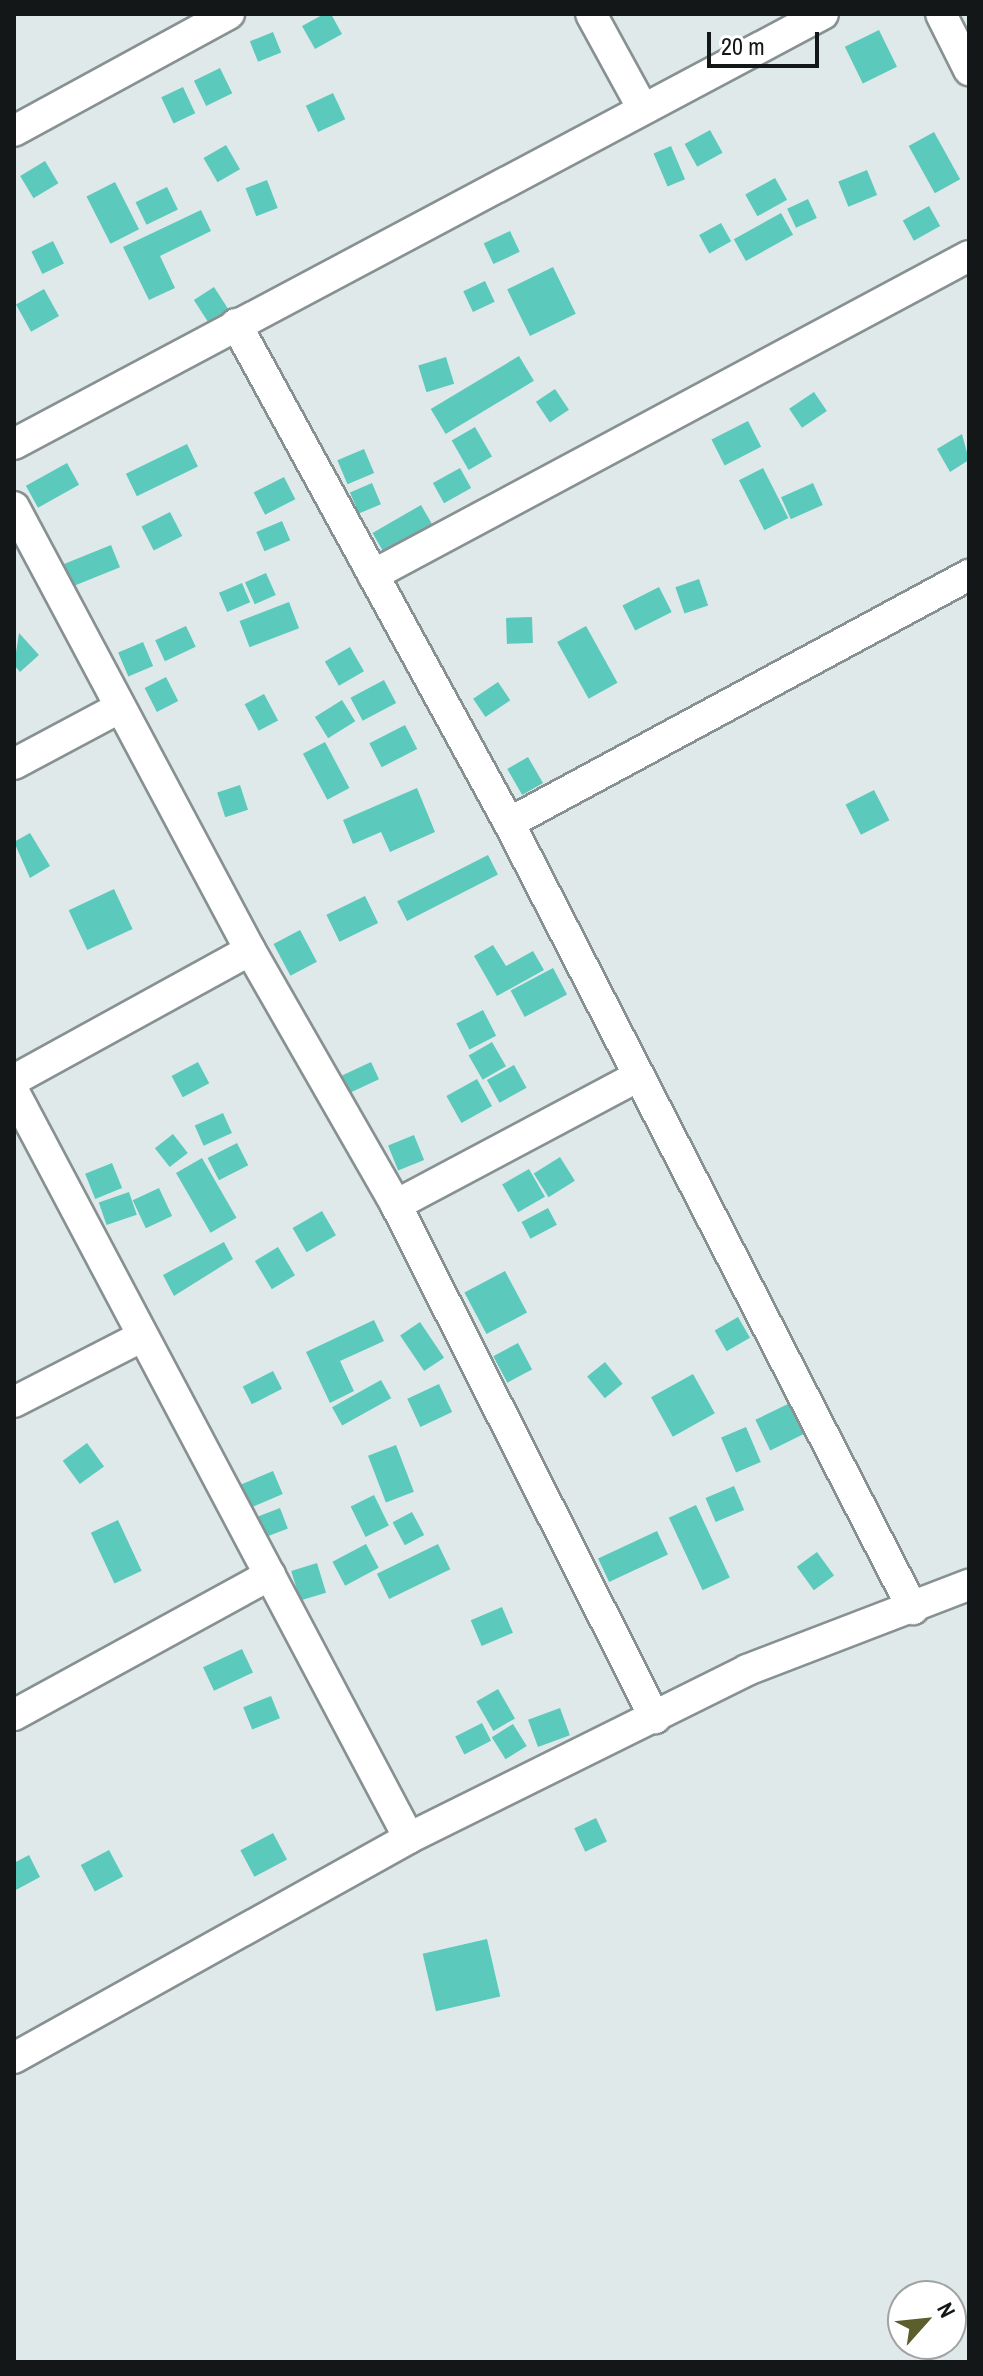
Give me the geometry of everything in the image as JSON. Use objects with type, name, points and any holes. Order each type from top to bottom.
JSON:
[{"type":"street","points":[[14,131],[229,14]]},
{"type":"street","points":[[591,14],[642,107]]},
{"type":"street","points":[[14,444],[642,107],[823,14]]},
{"type":"street","points":[[941,14],[969,70]]},
{"type":"street","points":[[373,575],[969,256]]},
{"type":"street","points":[[236,324],[509,823],[913,1609]]},
{"type":"street","points":[[14,507],[250,950],[396,1205],[655,1718]]},
{"type":"street","points":[[509,823],[969,575]]},
{"type":"street","points":[[14,764],[119,708]]},
{"type":"street","points":[[14,1080],[250,950]]},
{"type":"street","points":[[396,1205],[637,1077]]},
{"type":"street","points":[[14,1092],[141,1337],[409,1838]]},
{"type":"street","points":[[14,1402],[141,1337]]},
{"type":"street","points":[[14,1715],[270,1575]]},
{"type":"street","points":[[14,2058],[409,1838],[747,1670],[969,1585]]},
{"type":"building","points":[[324,14],[331,14],[342,34],[315,49],[302,26]]},
{"type":"building","points":[[879,30],[897,67],[863,84],[845,47]]},
{"type":"building","points":[[273,32],[281,52],[258,62],[250,41]]},
{"type":"building","points":[[220,68],[232,93],[206,106],[194,81]]},
{"type":"building","points":[[183,87],[195,113],[174,123],[161,97]]},
{"type":"building","points":[[333,93],[345,119],[318,132],[306,106]]},
{"type":"building","points":[[710,130],[723,153],[697,167],[685,144]]},
{"type":"building","points":[[934,132],[960,179],[935,193],[909,146]]},
{"type":"building","points":[[226,145],[240,169],[217,182],[203,158]]},
{"type":"building","points":[[671,146],[685,179],[668,187],[654,153]]},
{"type":"building","points":[[45,161],[58,183],[34,198],[20,176]]},
{"type":"building","points":[[867,170],[877,195],[848,207],[838,182]]},
{"type":"building","points":[[775,178],[787,200],[757,216],[745,194]]},
{"type":"building","points":[[267,180],[278,208],[256,216],[246,188]]},
{"type":"building","points":[[115,182],[139,229],[111,244],[86,197]]},
{"type":"building","points":[[167,187],[178,209],[147,225],[136,202]]},
{"type":"building","points":[[808,199],[817,218],[796,228],[787,209]]},
{"type":"building","points":[[929,206],[940,226],[914,241],[903,221]]},
{"type":"building","points":[[201,210],[211,231],[160,256],[175,288],[149,300],[123,247]]},
{"type":"building","points":[[781,213],[793,235],[746,261],[734,239]]},
{"type":"building","points":[[721,223],[731,241],[709,253],[699,235]]},
{"type":"building","points":[[510,231],[520,252],[493,264],[484,243]]},
{"type":"building","points":[[53,241],[64,263],[42,274],[31,252]]},
{"type":"building","points":[[553,267],[576,314],[530,336],[507,289]]},
{"type":"building","points":[[485,281],[495,302],[473,312],[463,291]]},
{"type":"building","points":[[214,287],[229,310],[209,323],[194,300]]},
{"type":"building","points":[[44,289],[59,316],[31,332],[16,305]]},
{"type":"building","points":[[519,356],[534,381],[446,434],[431,409]]},
{"type":"building","points":[[446,357],[454,384],[426,392],[418,365]]},
{"type":"building","points":[[555,389],[569,410],[550,423],[536,402]]},
{"type":"building","points":[[814,392],[827,411],[802,428],[789,409]]},
{"type":"building","points":[[748,421],[761,447],[725,465],[711,440]]},
{"type":"building","points":[[475,427],[492,456],[469,470],[452,440]]},
{"type":"building","points":[[962,434],[969,460],[950,472],[937,449]]},
{"type":"building","points":[[187,444],[198,466],[137,496],[126,474]]},
{"type":"building","points":[[364,449],[374,473],[347,484],[337,460]]},
{"type":"building","points":[[67,463],[79,485],[38,508],[26,486]]},
{"type":"building","points":[[460,468],[471,488],[444,503],[433,483]]},
{"type":"building","points":[[763,468],[788,518],[764,530],[739,480]]},
{"type":"building","points":[[284,477],[295,499],[265,515],[254,492]]},
{"type":"building","points":[[372,483],[381,504],[359,514],[350,492]]},
{"type":"building","points":[[813,483],[823,505],[791,519],[781,497]]},
{"type":"building","points":[[421,505],[433,526],[385,554],[373,533]]},
{"type":"building","points":[[170,512],[182,536],[154,551],[141,527]]},
{"type":"building","points":[[282,521],[290,540],[264,551],[256,532]]},
{"type":"building","points":[[111,545],[120,567],[72,587],[63,564]]},
{"type":"building","points":[[266,573],[276,595],[255,604],[245,582]]},
{"type":"building","points":[[699,579],[708,605],[684,614],[675,587]]},
{"type":"building","points":[[242,583],[250,602],[227,612],[219,593]]},
{"type":"building","points":[[659,587],[672,612],[635,631],[622,606]]},
{"type":"building","points":[[289,602],[299,628],[250,647],[240,621]]},
{"type":"building","points":[[532,617],[533,643],[507,644],[506,618]]},
{"type":"building","points":[[186,626],[196,647],[165,661],[155,640]]},
{"type":"building","points":[[586,626],[618,683],[589,699],[557,642]]},
{"type":"building","points":[[19,633],[39,655],[20,672],[14,665]]},
{"type":"building","points":[[143,642],[153,666],[128,676],[118,653]]},
{"type":"building","points":[[350,647],[364,671],[339,686],[325,662]]},
{"type":"building","points":[[166,677],[178,701],[157,712],[145,688]]},
{"type":"building","points":[[384,680],[396,703],[363,721],[350,698]]},
{"type":"building","points":[[498,682],[510,700],[485,717],[473,699]]},
{"type":"building","points":[[264,694],[278,720],[259,731],[245,704]]},
{"type":"building","points":[[342,700],[355,721],[328,738],[315,717]]},
{"type":"building","points":[[405,725],[417,749],[382,767],[369,743]]},
{"type":"building","points":[[325,742],[349,788],[327,800],[303,754]]},
{"type":"building","points":[[528,757],[543,783],[522,795],[507,769]]},
{"type":"building","points":[[240,785],[248,810],[225,817],[217,792]]},
{"type":"building","points":[[417,788],[435,832],[390,852],[381,832],[353,844],[343,820]]},
{"type":"building","points":[[874,790],[889,820],[861,835],[845,805]]},
{"type":"building","points":[[30,833],[50,866],[30,878],[14,842]]},
{"type":"building","points":[[488,855],[498,875],[407,921],[397,901]]},
{"type":"building","points":[[114,889],[133,929],[87,950],[69,910]]},
{"type":"building","points":[[365,896],[378,923],[340,942],[326,915]]},
{"type":"building","points":[[300,930],[317,962],[290,976],[274,944]]},
{"type":"building","points":[[493,945],[506,966],[533,951],[544,970],[497,996],[474,956]]},
{"type":"building","points":[[553,968],[567,994],[525,1017],[511,991]]},
{"type":"building","points":[[483,1010],[496,1036],[469,1049],[456,1024]]},
{"type":"building","points":[[492,1042],[506,1066],[483,1080],[469,1056]]},
{"type":"building","points":[[198,1062],[209,1083],[183,1097],[172,1076]]},
{"type":"building","points":[[371,1062],[379,1079],[350,1093],[342,1076]]},
{"type":"building","points":[[514,1065],[527,1088],[499,1103],[487,1080]]},
{"type":"building","points":[[477,1079],[492,1106],[461,1123],[446,1096]]},
{"type":"building","points":[[223,1113],[232,1133],[204,1146],[195,1126]]},
{"type":"building","points":[[173,1134],[188,1153],[170,1167],[155,1148]]},
{"type":"building","points":[[414,1135],[424,1160],[398,1171],[388,1145]]},
{"type":"building","points":[[237,1143],[248,1165],[219,1180],[208,1158]]},
{"type":"building","points":[[560,1157],[575,1181],[549,1197],[534,1173]]},
{"type":"building","points":[[202,1158],[236,1218],[211,1233],[176,1173]]},
{"type":"building","points":[[112,1163],[122,1188],[95,1199],[85,1174]]},
{"type":"building","points":[[529,1169],[545,1197],[518,1212],[502,1184]]},
{"type":"building","points":[[159,1188],[172,1216],[146,1228],[133,1200]]},
{"type":"building","points":[[129,1192],[137,1215],[107,1225],[99,1202]]},
{"type":"building","points":[[548,1208],[557,1225],[530,1239],[522,1222]]},
{"type":"building","points":[[322,1211],[336,1235],[307,1252],[293,1228]]},
{"type":"building","points":[[224,1242],[233,1259],[174,1296],[163,1275]]},
{"type":"building","points":[[278,1247],[295,1275],[272,1289],[255,1261]]},
{"type":"building","points":[[505,1271],[527,1312],[486,1334],[464,1293]]},
{"type":"building","points":[[738,1317],[750,1338],[727,1351],[715,1330]]},
{"type":"building","points":[[374,1320],[384,1341],[340,1361],[354,1391],[330,1403],[306,1352]]},
{"type":"building","points":[[420,1322],[444,1358],[424,1371],[400,1335]]},
{"type":"building","points":[[518,1343],[532,1369],[507,1383],[493,1356]]},
{"type":"building","points":[[605,1362],[623,1384],[605,1398],[587,1376]]},
{"type":"building","points":[[273,1371],[282,1389],[252,1404],[243,1386]]},
{"type":"building","points":[[693,1374],[715,1413],[673,1437],[651,1397]]},
{"type":"building","points":[[381,1380],[391,1398],[342,1426],[332,1407]]},
{"type":"building","points":[[439,1384],[452,1412],[420,1427],[407,1399]]},
{"type":"building","points":[[794,1401],[809,1432],[770,1450],[755,1420]]},
{"type":"building","points":[[746,1427],[761,1462],[736,1473],[721,1438]]},
{"type":"building","points":[[87,1443],[104,1466],[80,1484],[63,1461]]},
{"type":"building","points":[[396,1445],[414,1492],[386,1502],[368,1456]]},
{"type":"building","points":[[273,1471],[283,1494],[250,1508],[240,1485]]},
{"type":"building","points":[[734,1486],[744,1510],[716,1522],[705,1498]]},
{"type":"building","points":[[374,1495],[389,1526],[366,1537],[351,1506]]},
{"type":"building","points":[[696,1505],[730,1578],[703,1590],[669,1518]]},
{"type":"building","points":[[280,1508],[288,1529],[266,1537],[259,1516]]},
{"type":"building","points":[[412,1512],[424,1535],[405,1545],[393,1522]]},
{"type":"building","points":[[118,1520],[142,1571],[114,1583],[91,1533]]},
{"type":"building","points":[[657,1531],[668,1555],[609,1582],[598,1558]]},
{"type":"building","points":[[366,1544],[379,1568],[345,1586],[332,1562]]},
{"type":"building","points":[[438,1544],[450,1569],[389,1599],[377,1574]]},
{"type":"building","points":[[817,1552],[834,1575],[814,1590],[797,1567]]},
{"type":"building","points":[[317,1563],[326,1593],[300,1601],[291,1571]]},
{"type":"building","points":[[502,1607],[513,1633],[482,1646],[471,1620]]},
{"type":"building","points":[[242,1649],[253,1673],[214,1691],[203,1667]]},
{"type":"building","points":[[498,1689],[515,1718],[493,1731],[476,1702]]},
{"type":"building","points":[[271,1696],[280,1718],[252,1729],[243,1707]]},
{"type":"building","points":[[560,1708],[570,1735],[538,1747],[528,1720]]},
{"type":"building","points":[[482,1723],[491,1741],[464,1754],[455,1737]]},
{"type":"building","points":[[513,1724],[527,1746],[506,1759],[492,1737]]},
{"type":"building","points":[[596,1818],[607,1842],[585,1852],[574,1828]]},
{"type":"building","points":[[273,1833],[287,1859],[254,1877],[240,1850]]},
{"type":"building","points":[[109,1850],[123,1876],[95,1892],[81,1865]]},
{"type":"building","points":[[29,1855],[40,1877],[14,1891],[14,1863]]},
{"type":"building","points":[[487,1939],[500,1996],[436,2011],[423,1954]]}]
